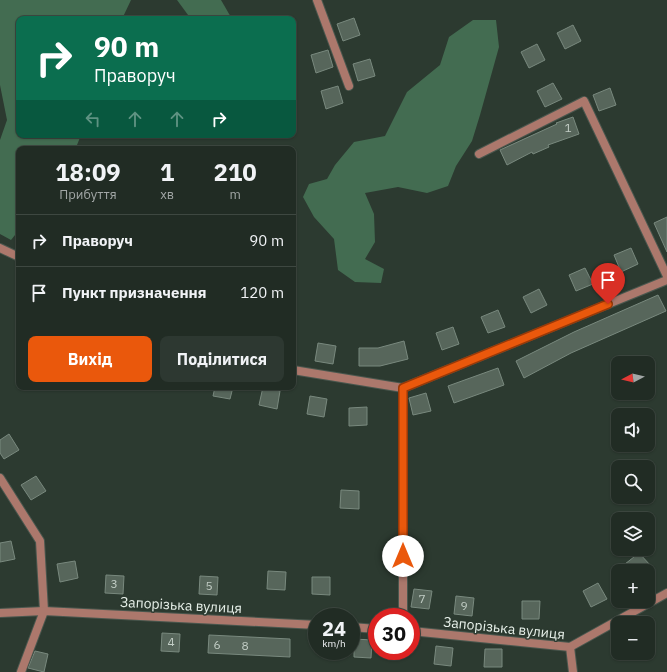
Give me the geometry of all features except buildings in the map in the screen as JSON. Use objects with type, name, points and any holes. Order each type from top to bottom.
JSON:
[{"type":"street","points":[[317,0],[349,86]]},
{"type":"street","points":[[479,154],[584,101],[667,276]]},
{"type":"street","points":[[0,248],[16,256]]},
{"type":"street","points":[[296,370],[403,388],[667,280]]},
{"type":"street","points":[[403,388],[403,608]]},
{"type":"street","points":[[0,478],[40,541],[44,611],[21,672]]},
{"type":"street","points":[[570,648],[667,594]]},
{"type":"street","name":"Запорізька вулиця","points":[[0,613],[44,611],[308,626]]},
{"type":"street","name":"Запорізька вулиця","points":[[420,632],[570,648],[573,672]]},
{"type":"green space","points":[[0,0],[131,0],[123,16],[16,16],[16,138],[80,138],[76,146],[16,146],[16,234],[11,240],[0,234],[0,140],[7,120],[0,85]]},
{"type":"green space","points":[[177,0],[221,0],[230,16],[189,16]]},
{"type":"green space","points":[[473,20],[496,20],[499,47],[472,141],[456,166],[448,186],[427,193],[398,187],[365,193],[374,214],[375,242],[365,259],[384,269],[381,283],[355,282],[338,270],[334,239],[314,217],[303,197],[309,184],[327,179],[335,165],[354,142],[385,136],[407,92],[440,65],[449,37]]},
{"type":"route","points":[[403,556],[403,388],[608,304]]}]
